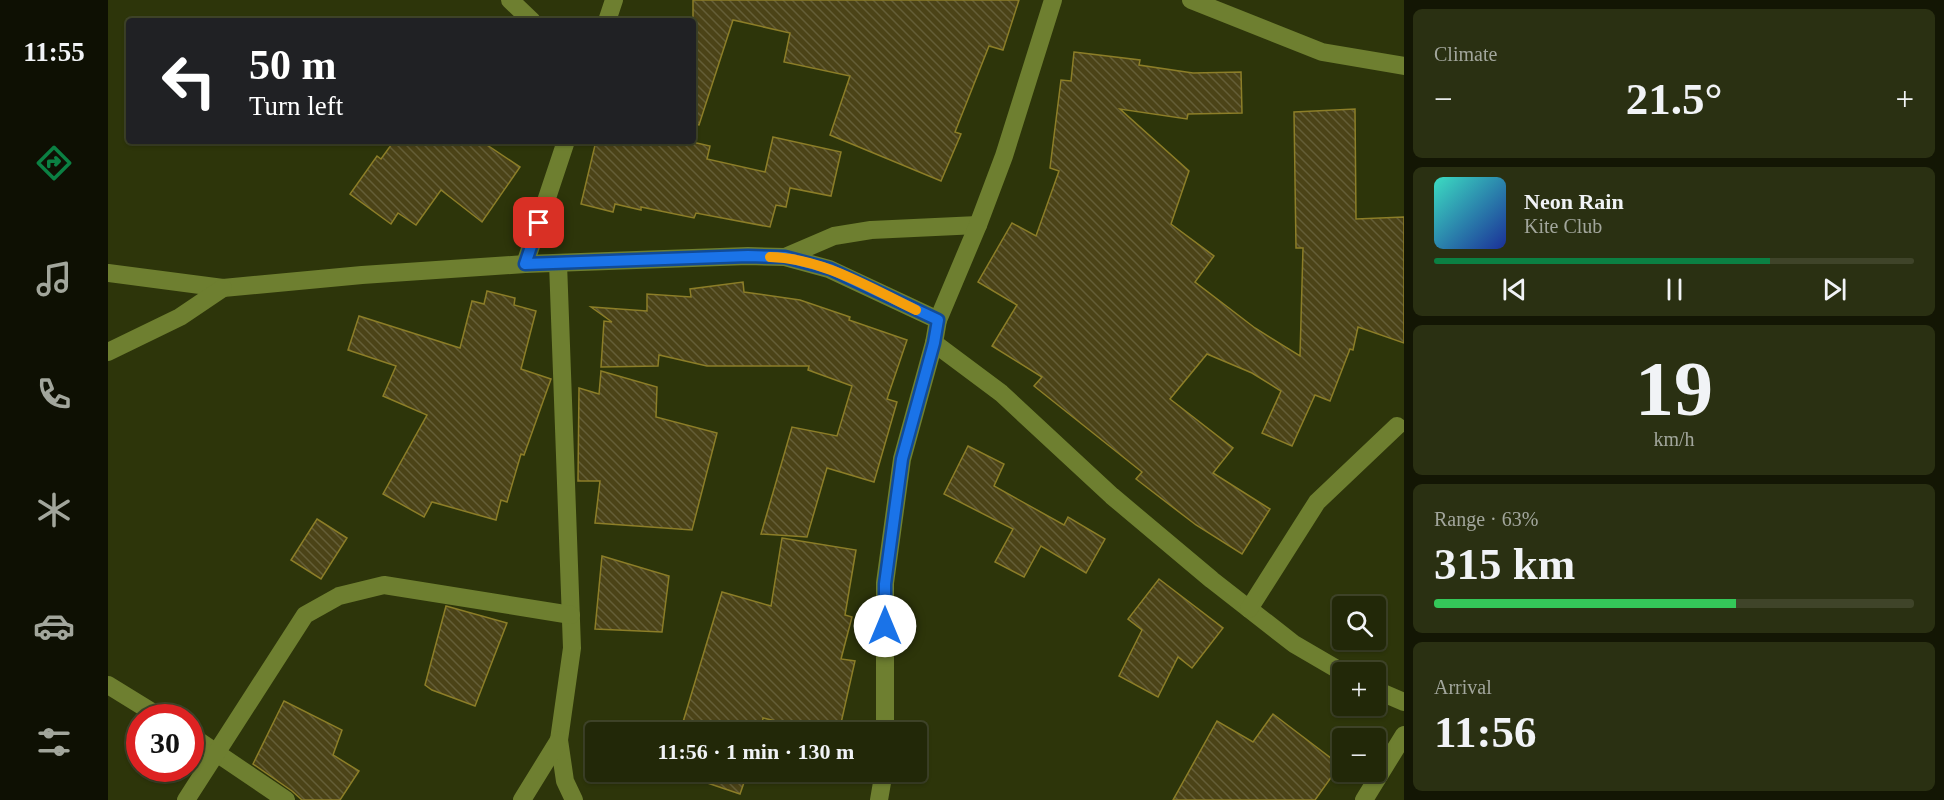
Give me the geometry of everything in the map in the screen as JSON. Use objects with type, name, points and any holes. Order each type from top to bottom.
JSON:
[{"type":"street","points":[[510,0],[529,18]]},
{"type":"street","points":[[608,18],[614,0]]},
{"type":"street","points":[[885,722],[885,584],[902,459],[934,343],[938,320],[1004,156],[1053,0]]},
{"type":"street","points":[[1191,0],[1322,52],[1404,66]]},
{"type":"street","points":[[525,264],[565,144]]},
{"type":"street","points":[[785,257],[834,236],[872,230],[978,225]]},
{"type":"street","points":[[108,273],[223,288],[362,275],[525,264],[748,256],[785,257],[830,269],[938,320]]},
{"type":"street","points":[[558,263],[572,648],[559,740],[565,781],[574,800]]},
{"type":"street","points":[[108,352],[180,317],[223,288]]},
{"type":"street","points":[[934,343],[1001,393],[1112,496],[1249,609],[1294,644],[1332,666]]},
{"type":"street","points":[[1249,609],[1317,502],[1397,426]]},
{"type":"street","points":[[186,800],[305,615],[339,596],[384,585],[571,615]]},
{"type":"street","points":[[108,685],[139,704]]},
{"type":"street","points":[[1386,694],[1404,702]]},
{"type":"street","points":[[1364,800],[1404,735]]},
{"type":"street","points":[[522,800],[559,740]]},
{"type":"street","points":[[204,744],[286,800]]},
{"type":"street","points":[[879,800],[882,782]]},
{"type":"building","points":[[693,0],[1019,0],[1003,50],[989,46],[955,132],[961,134],[941,181],[830,135],[850,76],[784,62],[790,33],[733,20],[699,125],[696,124],[696,18],[693,18]]},
{"type":"building","points":[[1074,52],[1140,60],[1139,65],[1193,73],[1241,72],[1242,113],[1188,114],[1187,119],[1120,109],[1189,171],[1171,224],[1214,256],[1195,282],[1255,328],[1300,356],[1303,248],[1296,248],[1294,112],[1355,109],[1356,219],[1404,217],[1404,343],[1358,327],[1353,350],[1350,349],[1330,401],[1315,395],[1292,446],[1262,433],[1281,391],[1252,373],[1207,354],[1170,399],[1233,448],[1213,473],[1270,509],[1242,554],[1196,525],[1136,479],[1142,472],[1034,386],[1042,377],[992,346],[1017,305],[978,282],[1012,223],[1036,236],[1059,171],[1050,168],[1061,80],[1071,81]]},
{"type":"building","points":[[773,137],[841,152],[831,196],[790,188],[786,207],[776,205],[770,227],[696,213],[694,218],[615,204],[613,212],[581,204],[595,144],[696,143],[710,146],[707,159],[765,172]]},
{"type":"building","points":[[392,144],[486,144],[520,167],[482,222],[441,190],[416,225],[398,213],[391,224],[350,194],[377,156],[381,159]]},
{"type":"building","points":[[743,282],[744,292],[800,300],[907,340],[887,399],[897,402],[874,482],[827,468],[807,537],[761,534],[792,427],[837,436],[852,386],[808,370],[809,366],[707,366],[659,355],[658,366],[601,367],[604,321],[612,322],[591,307],[647,311],[647,294],[691,297],[690,289]]},
{"type":"building","points":[[487,291],[515,298],[514,305],[536,311],[521,369],[551,379],[524,455],[521,454],[507,502],[501,500],[496,520],[432,502],[424,517],[383,494],[427,415],[383,396],[396,366],[348,350],[359,316],[460,348],[472,301],[484,304]]},
{"type":"building","points":[[601,371],[657,387],[656,417],[717,433],[692,530],[595,523],[600,481],[578,481],[579,388],[599,394]]},
{"type":"building","points":[[968,446],[1004,464],[994,486],[1064,525],[1068,517],[1105,539],[1086,573],[1041,546],[1024,577],[995,562],[1013,529],[944,494]]},
{"type":"building","points":[[317,519],[347,538],[321,579],[291,560]]},
{"type":"building","points":[[782,538],[856,550],[845,615],[852,617],[841,659],[855,661],[841,722],[780,722],[763,718],[762,722],[683,722],[722,592],[771,606]]},
{"type":"building","points":[[602,556],[669,576],[662,632],[595,629]]},
{"type":"building","points":[[1159,579],[1223,628],[1192,668],[1178,657],[1158,697],[1119,676],[1142,630],[1128,619]]},
{"type":"building","points":[[446,606],[507,623],[475,706],[432,690],[425,685]]},
{"type":"building","points":[[284,701],[342,730],[333,755],[359,771],[340,800],[302,800],[253,764]]},
{"type":"building","points":[[1273,714],[1332,759],[1332,776],[1315,800],[1173,800],[1217,721],[1253,742]]},
{"type":"building","points":[[705,782],[744,782],[740,794]]},
{"type":"slow traffic","points":[[770,257],[785,257],[830,269],[916,310]]},
{"type":"route","points":[[539,223],[525,264],[748,256],[785,257],[830,269],[938,320],[934,343],[902,459],[885,584],[885,626]]}]
